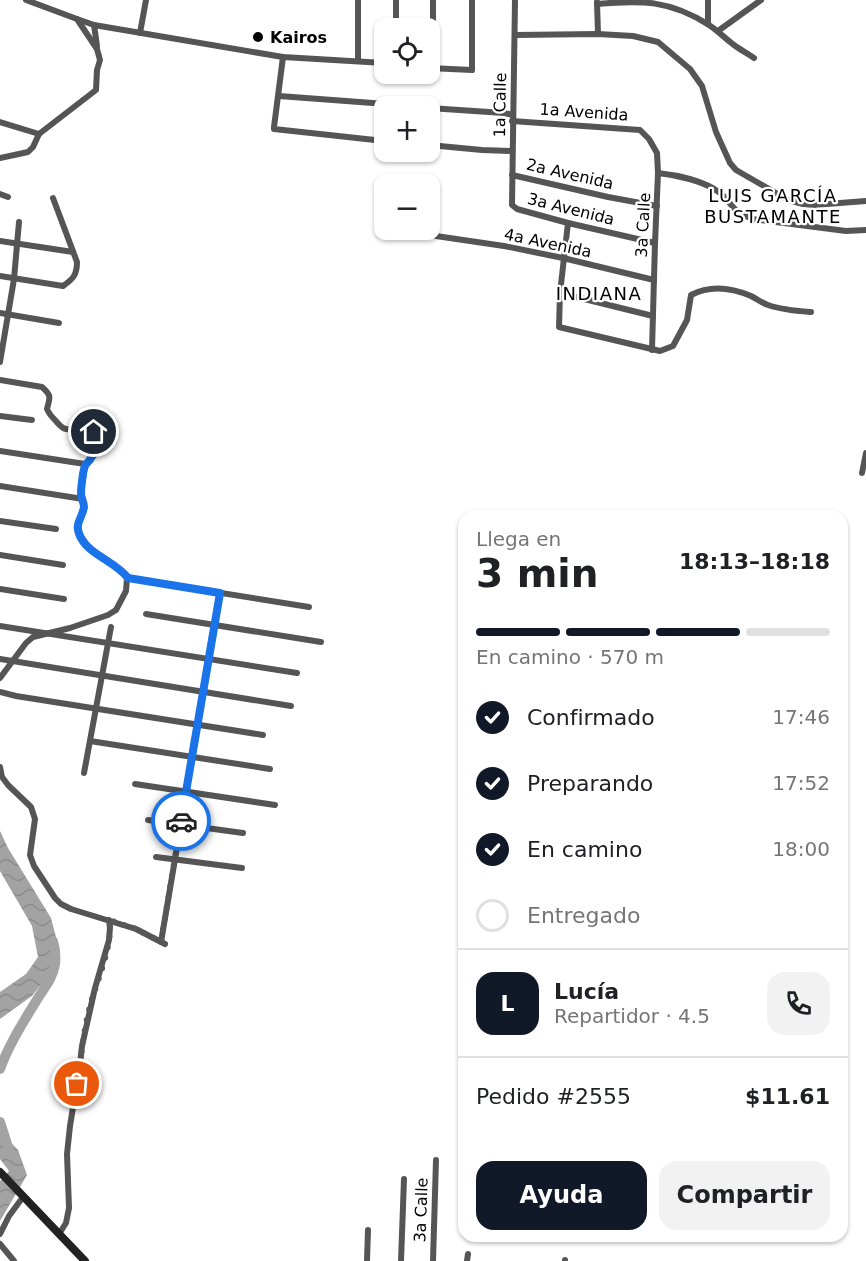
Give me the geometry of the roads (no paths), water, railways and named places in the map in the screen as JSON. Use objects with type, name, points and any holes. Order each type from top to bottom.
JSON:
[{"type":"main road","points":[[0,1172],[85,1261]]},
{"type":"street","points":[[26,0],[94,25],[283,57],[374,62]]},
{"type":"street","points":[[140,33],[146,0]]},
{"type":"street","points":[[358,0],[358,61]]},
{"type":"street","points":[[396,0],[396,18]]},
{"type":"street","points":[[432,18],[433,0]]},
{"type":"street","name":"1a Calle","points":[[440,68],[472,70],[472,0]]},
{"type":"street","name":"1a Calle","points":[[515,0],[512,206],[517,209]]},
{"type":"street","points":[[708,0],[708,24]]},
{"type":"street","points":[[718,31],[761,0]]},
{"type":"street","points":[[597,34],[597,2],[631,1],[669,5],[690,13],[708,24],[754,58]]},
{"type":"street","points":[[77,19],[98,49]]},
{"type":"street","points":[[0,158],[27,152],[33,147],[39,134],[96,90],[100,60],[94,25]]},
{"type":"street","points":[[515,35],[597,34],[633,36],[658,42],[690,69],[702,86],[716,132],[736,171],[788,200],[803,204],[866,201]]},
{"type":"street","points":[[283,57],[274,127],[276,131],[374,140]]},
{"type":"street","points":[[279,96],[374,103]]},
{"type":"street","name":"1a Avenida","points":[[440,109],[504,113],[513,118],[640,130],[649,139],[657,153],[658,173]]},
{"type":"street","points":[[0,122],[39,134]]},
{"type":"street","name":"2a Avenida","points":[[440,146],[512,151]]},
{"type":"street","points":[[658,173],[676,174],[718,191],[727,198],[735,210],[752,219],[846,231],[866,230]]},
{"type":"street","name":"3a Calle","points":[[652,350],[658,173]]},
{"type":"street","name":"2a Avenida","points":[[512,175],[657,206]]},
{"type":"street","points":[[0,194],[8,197]]},
{"type":"street","points":[[0,276],[63,286],[73,279],[77,262],[53,198]]},
{"type":"street","name":"3a Avenida","points":[[517,209],[655,243]]},
{"type":"street","points":[[0,362],[14,279],[19,222]]},
{"type":"street","points":[[568,223],[563,258],[559,327],[660,351],[674,346],[687,320],[691,295],[705,290],[719,288],[734,290],[768,305],[811,312]]},
{"type":"street","name":"4a Avenida","points":[[440,237],[504,246],[654,280]]},
{"type":"street","points":[[0,241],[73,252]]},
{"type":"street","points":[[560,293],[653,316]]},
{"type":"street","points":[[0,313],[59,323]]},
{"type":"street","points":[[0,380],[42,387],[47,391],[51,401],[47,409],[49,414],[61,427],[64,429],[84,428],[94,432],[96,450],[86,464],[81,494],[84,505],[78,525],[81,538],[93,551],[120,569],[128,578],[309,607]]},
{"type":"street","points":[[0,416],[32,420]]},
{"type":"street","points":[[0,451],[86,464]]},
{"type":"street","points":[[862,473],[866,453]]},
{"type":"street","points":[[0,486],[83,499]]},
{"type":"street","points":[[0,520],[56,530]]},
{"type":"street","points":[[0,555],[63,565]]},
{"type":"street","points":[[0,678],[33,637],[70,628],[116,610],[126,591],[128,578]]},
{"type":"street","points":[[0,589],[64,600]]},
{"type":"street","points":[[0,767],[2,777],[31,807],[35,819],[30,855],[34,866],[61,904],[136,929],[163,943],[220,593]]},
{"type":"street","points":[[146,614],[321,642]]},
{"type":"street","points":[[0,626],[297,673]]},
{"type":"street","points":[[84,773],[111,627]]},
{"type":"street","points":[[0,659],[291,706]]},
{"type":"street","points":[[0,692],[263,735]]},
{"type":"street","points":[[90,741],[270,769]]},
{"type":"street","points":[[135,784],[275,805]]},
{"type":"street","points":[[148,820],[243,833]]},
{"type":"street","points":[[156,856],[242,868]]},
{"type":"street","points":[[59,1234],[66,1223],[69,1208],[67,1154],[69,1126],[94,988],[109,940],[109,920]]},
{"type":"street","name":"3a Calle","points":[[433,1261],[436,1160]]},
{"type":"street","points":[[401,1261],[404,1179]]},
{"type":"street","points":[[0,1234],[22,1195]]},
{"type":"street","points":[[367,1261],[368,1230]]},
{"type":"street","points":[[0,1244],[14,1261]]},
{"type":"water","points":[[0,831],[51,918],[58,945],[50,973],[32,996],[0,1019],[0,992],[26,974],[38,957],[32,926],[0,871]]},
{"type":"water","points":[[0,1131],[18,1150],[27,1175],[0,1221],[0,1181],[9,1171],[0,1159]]},
{"type":"waterway","points":[[0,1069],[17,1033],[52,974],[55,964],[53,941]]},
{"type":"waterway","points":[[0,1122],[8,1147]]},
{"type":"place","name":"Kairos","points":[[258,37]]},
{"type":"district","name":"LUIS GARCÍA BUSTAMANTE","points":[[773,205]]},
{"type":"district","name":"INDIANA","points":[[599,293]]}]
